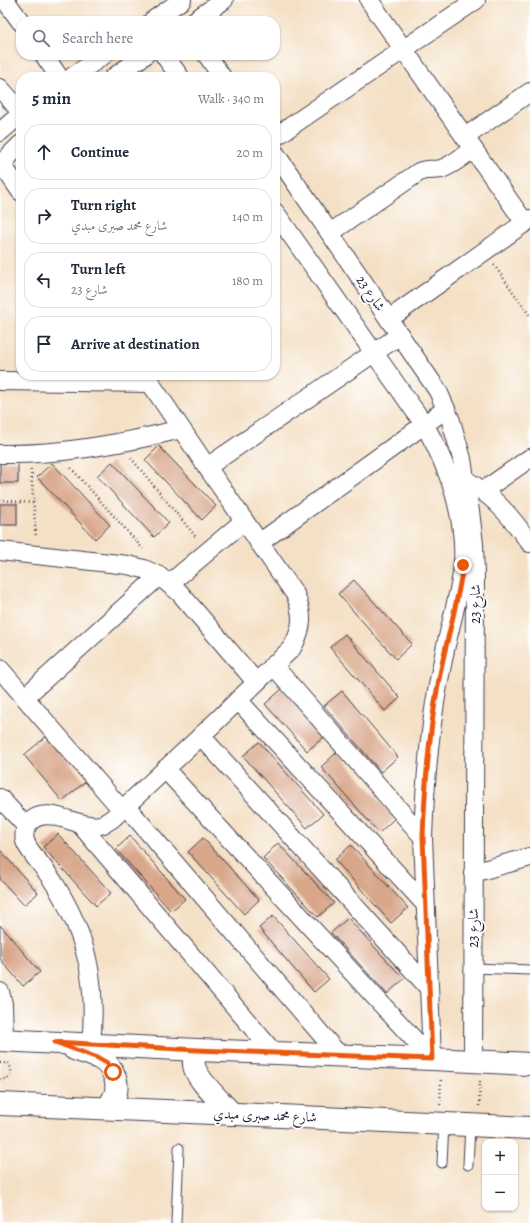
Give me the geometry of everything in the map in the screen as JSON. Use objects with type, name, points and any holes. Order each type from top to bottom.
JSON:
[{"type":"main road","points":[[2,1040],[530,1064]]},
{"type":"main road","points":[[55,1042],[98,1058],[107,1063],[113,1072],[116,1081],[116,1092],[112,1102],[106,1108]]},
{"type":"main road","points":[[197,1050],[194,1057],[194,1065],[197,1074],[232,1114]]},
{"type":"main road","name":"شارع محمد صبرى مبدي","points":[[0,1104],[530,1128]]},
{"type":"street","points":[[201,16],[224,0]]},
{"type":"street","points":[[369,0],[469,143],[528,221],[389,319]]},
{"type":"street","points":[[280,134],[476,0]]},
{"type":"street","points":[[158,16],[176,2]]},
{"type":"street","points":[[47,60],[56,72]]},
{"type":"street","points":[[79,72],[97,60]]},
{"type":"street","points":[[121,72],[138,60]]},
{"type":"street","points":[[168,60],[176,72]]},
{"type":"street","points":[[210,60],[219,72]]},
{"type":"street","points":[[0,88],[16,107]]},
{"type":"street","points":[[330,233],[419,172],[430,168],[435,169],[446,167],[469,143],[530,92]]},
{"type":"street","points":[[0,132],[16,118]]},
{"type":"street","points":[[16,149],[1,164],[16,185]]},
{"type":"street","name":"شارع 23","points":[[280,160],[438,391],[457,440],[462,459],[474,544],[475,577],[473,968],[477,1062]]},
{"type":"street","name":"شارع 23","points":[[280,223],[424,424],[435,444],[447,473],[460,517],[463,541],[463,565],[460,589],[448,634],[435,701],[426,768],[423,837],[428,987],[437,1059]]},
{"type":"street","points":[[207,467],[400,335]]},
{"type":"street","points":[[0,381],[74,380]]},
{"type":"street","points":[[91,1044],[94,1019],[93,995],[90,970],[84,946],[76,923],[65,901],[24,840],[26,826],[37,816],[44,815],[90,826],[99,826],[106,823],[201,736],[292,648],[301,627],[302,616],[295,594],[149,380]]},
{"type":"street","points":[[259,543],[446,409]]},
{"type":"street","points":[[0,454],[30,454],[99,447],[119,444],[181,429]]},
{"type":"street","points":[[483,491],[530,458]]},
{"type":"street","points":[[447,473],[465,479],[494,500],[507,513],[530,543]]},
{"type":"street","points":[[25,697],[164,580],[208,551],[244,521]]},
{"type":"street","points":[[0,551],[128,564],[144,569],[164,580],[178,592],[256,682]]},
{"type":"street","points":[[274,665],[423,837]]},
{"type":"street","points":[[0,669],[124,808],[338,1055]]},
{"type":"street","points":[[238,700],[425,904]]},
{"type":"street","points":[[201,736],[428,987]]},
{"type":"street","points":[[165,769],[437,1059]]},
{"type":"street","points":[[0,798],[26,826]]},
{"type":"street","points":[[79,823],[274,1053]]},
{"type":"street","points":[[473,873],[530,857]]},
{"type":"street","points":[[0,992],[3,1004],[2,1040]]},
{"type":"lane","points":[[473,968],[530,970]]},
{"type":"lane","points":[[442,1123],[442,1163]]},
{"type":"lane","points":[[468,1165],[474,1125]]},
{"type":"lane","points":[[176,1223],[179,1148]]},
{"type":"path","points":[[484,252],[530,316]]},
{"type":"path","points":[[119,444],[208,551]]},
{"type":"path","points":[[57,452],[143,550]]},
{"type":"path","points":[[30,454],[37,555]]},
{"type":"path","points":[[0,500],[34,503]]},
{"type":"path","points":[[437,1059],[442,1123]]},
{"type":"path","points":[[474,1125],[477,1062]]},
{"type":"path","points":[[0,1063],[8,1063],[12,1071],[8,1078],[3,1080],[0,1079]]},
{"type":"building","points":[[159,446],[216,506],[202,520],[145,460]]},
{"type":"building","points":[[0,461],[18,461],[18,483],[0,483]]},
{"type":"building","points":[[112,462],[169,523],[154,537],[97,476]]},
{"type":"building","points":[[52,463],[110,525],[95,539],[37,477]]},
{"type":"building","points":[[0,504],[17,504],[17,525],[0,525]]},
{"type":"building","points":[[354,580],[412,644],[396,659],[338,594]]},
{"type":"building","points":[[345,634],[400,698],[385,711],[330,647]]},
{"type":"building","points":[[282,689],[324,737],[307,751],[265,704]]},
{"type":"building","points":[[342,691],[398,757],[381,772],[324,706]]},
{"type":"building","points":[[47,736],[85,782],[62,801],[24,755]]},
{"type":"building","points":[[259,742],[323,814],[307,828],[243,756]]},
{"type":"building","points":[[337,752],[395,818],[379,833],[321,767]]},
{"type":"building","points":[[58,834],[111,893],[96,906],[43,847]]},
{"type":"building","points":[[130,836],[185,899],[171,911],[116,849]]},
{"type":"building","points":[[203,838],[259,900],[244,914],[188,852]]},
{"type":"building","points":[[278,843],[334,903],[318,917],[263,858]]},
{"type":"building","points":[[351,845],[408,908],[391,923],[335,860]]},
{"type":"building","points":[[0,850],[38,893],[24,905],[0,879]]},
{"type":"building","points":[[273,916],[329,979],[314,992],[259,928]]},
{"type":"building","points":[[348,918],[404,979],[387,994],[331,933]]},
{"type":"building","points":[[0,925],[40,972],[23,986],[0,959]]},
{"type":"route","points":[[113,1072],[107,1063],[98,1058],[55,1042],[197,1050],[432,1059],[423,837],[426,768],[439,678],[448,634],[460,589],[463,565]]}]
